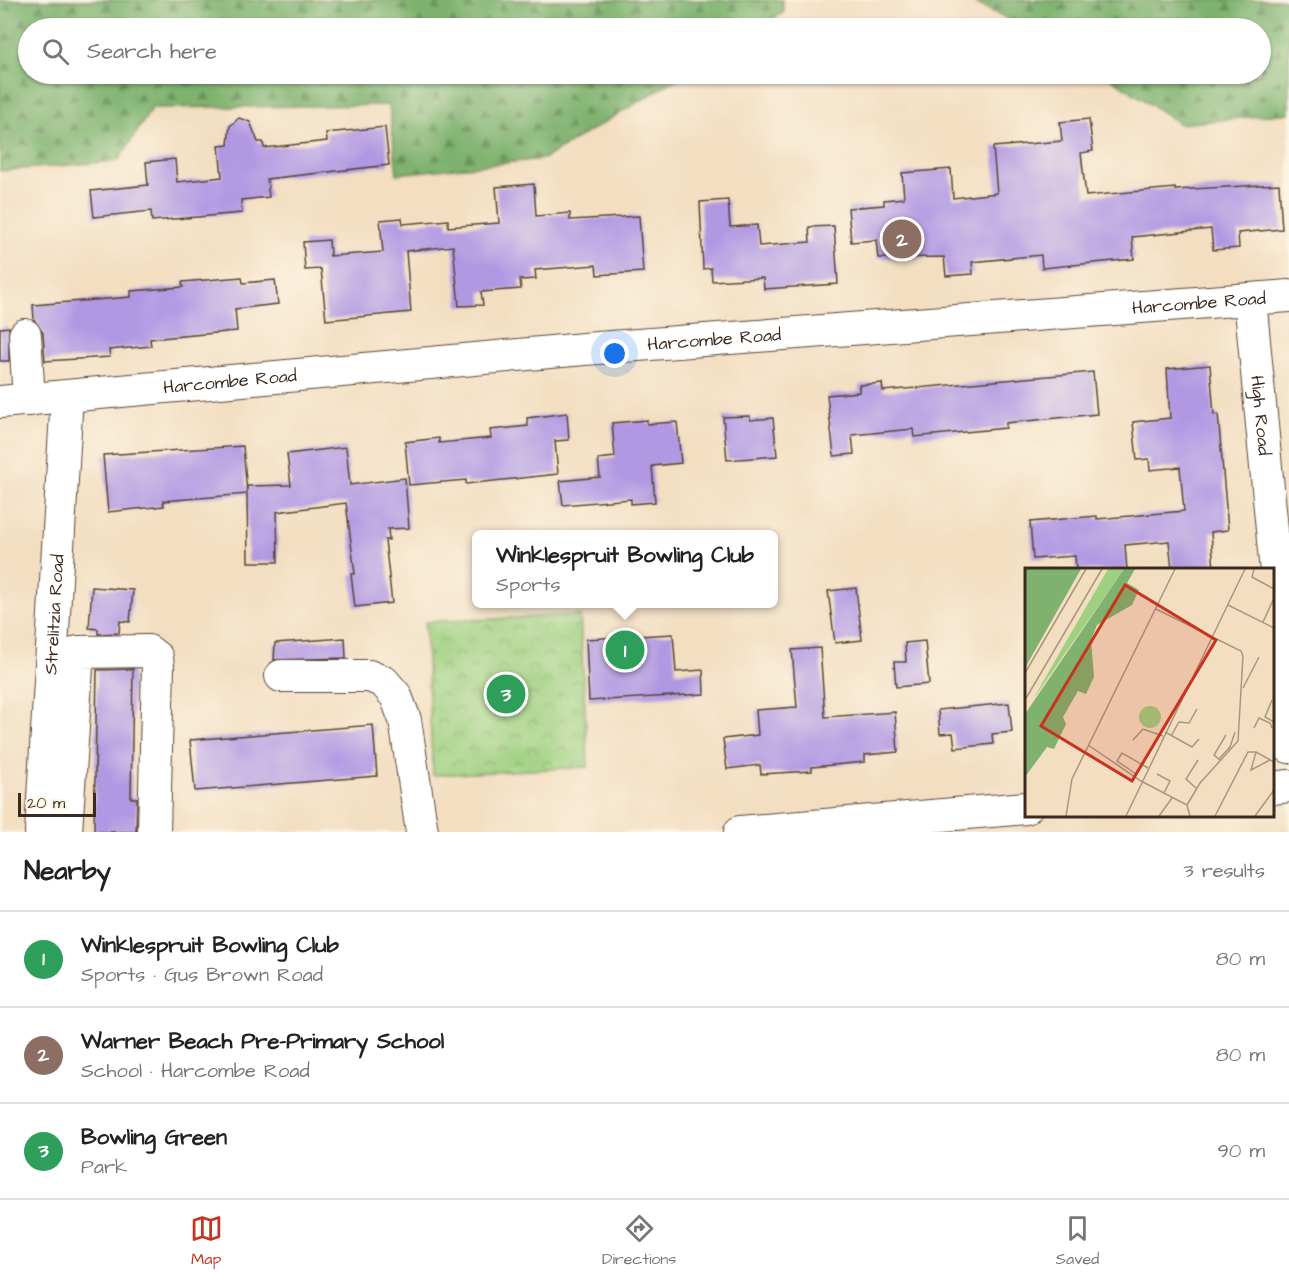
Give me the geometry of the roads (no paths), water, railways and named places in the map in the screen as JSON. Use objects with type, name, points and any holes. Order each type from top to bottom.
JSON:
[{"type":"street","name":"Harcombe Road","points":[[15,401],[584,349],[1289,296]]},
{"type":"street","name":"High Road","points":[[1250,299],[1282,635],[1289,747]]},
{"type":"street","points":[[15,401],[25,335]]},
{"type":"street","name":"Strelitzia Road","points":[[41,832],[64,652],[67,396]]},
{"type":"street","points":[[66,832],[64,652],[148,651],[157,658],[154,832]]},
{"type":"street","points":[[281,676],[369,676],[384,682],[396,696],[405,720],[422,832]]},
{"type":"street","points":[[1274,788],[1289,786]]},
{"type":"street","points":[[740,832],[1025,808]]},
{"type":"place","name":"Warner Beach Pre-Primary School","points":[[902,239]]},
{"type":"place","name":"Winklespruit Bowling Club","points":[[625,650]]},
{"type":"place","name":"Bowling Green","points":[[506,694]]}]
